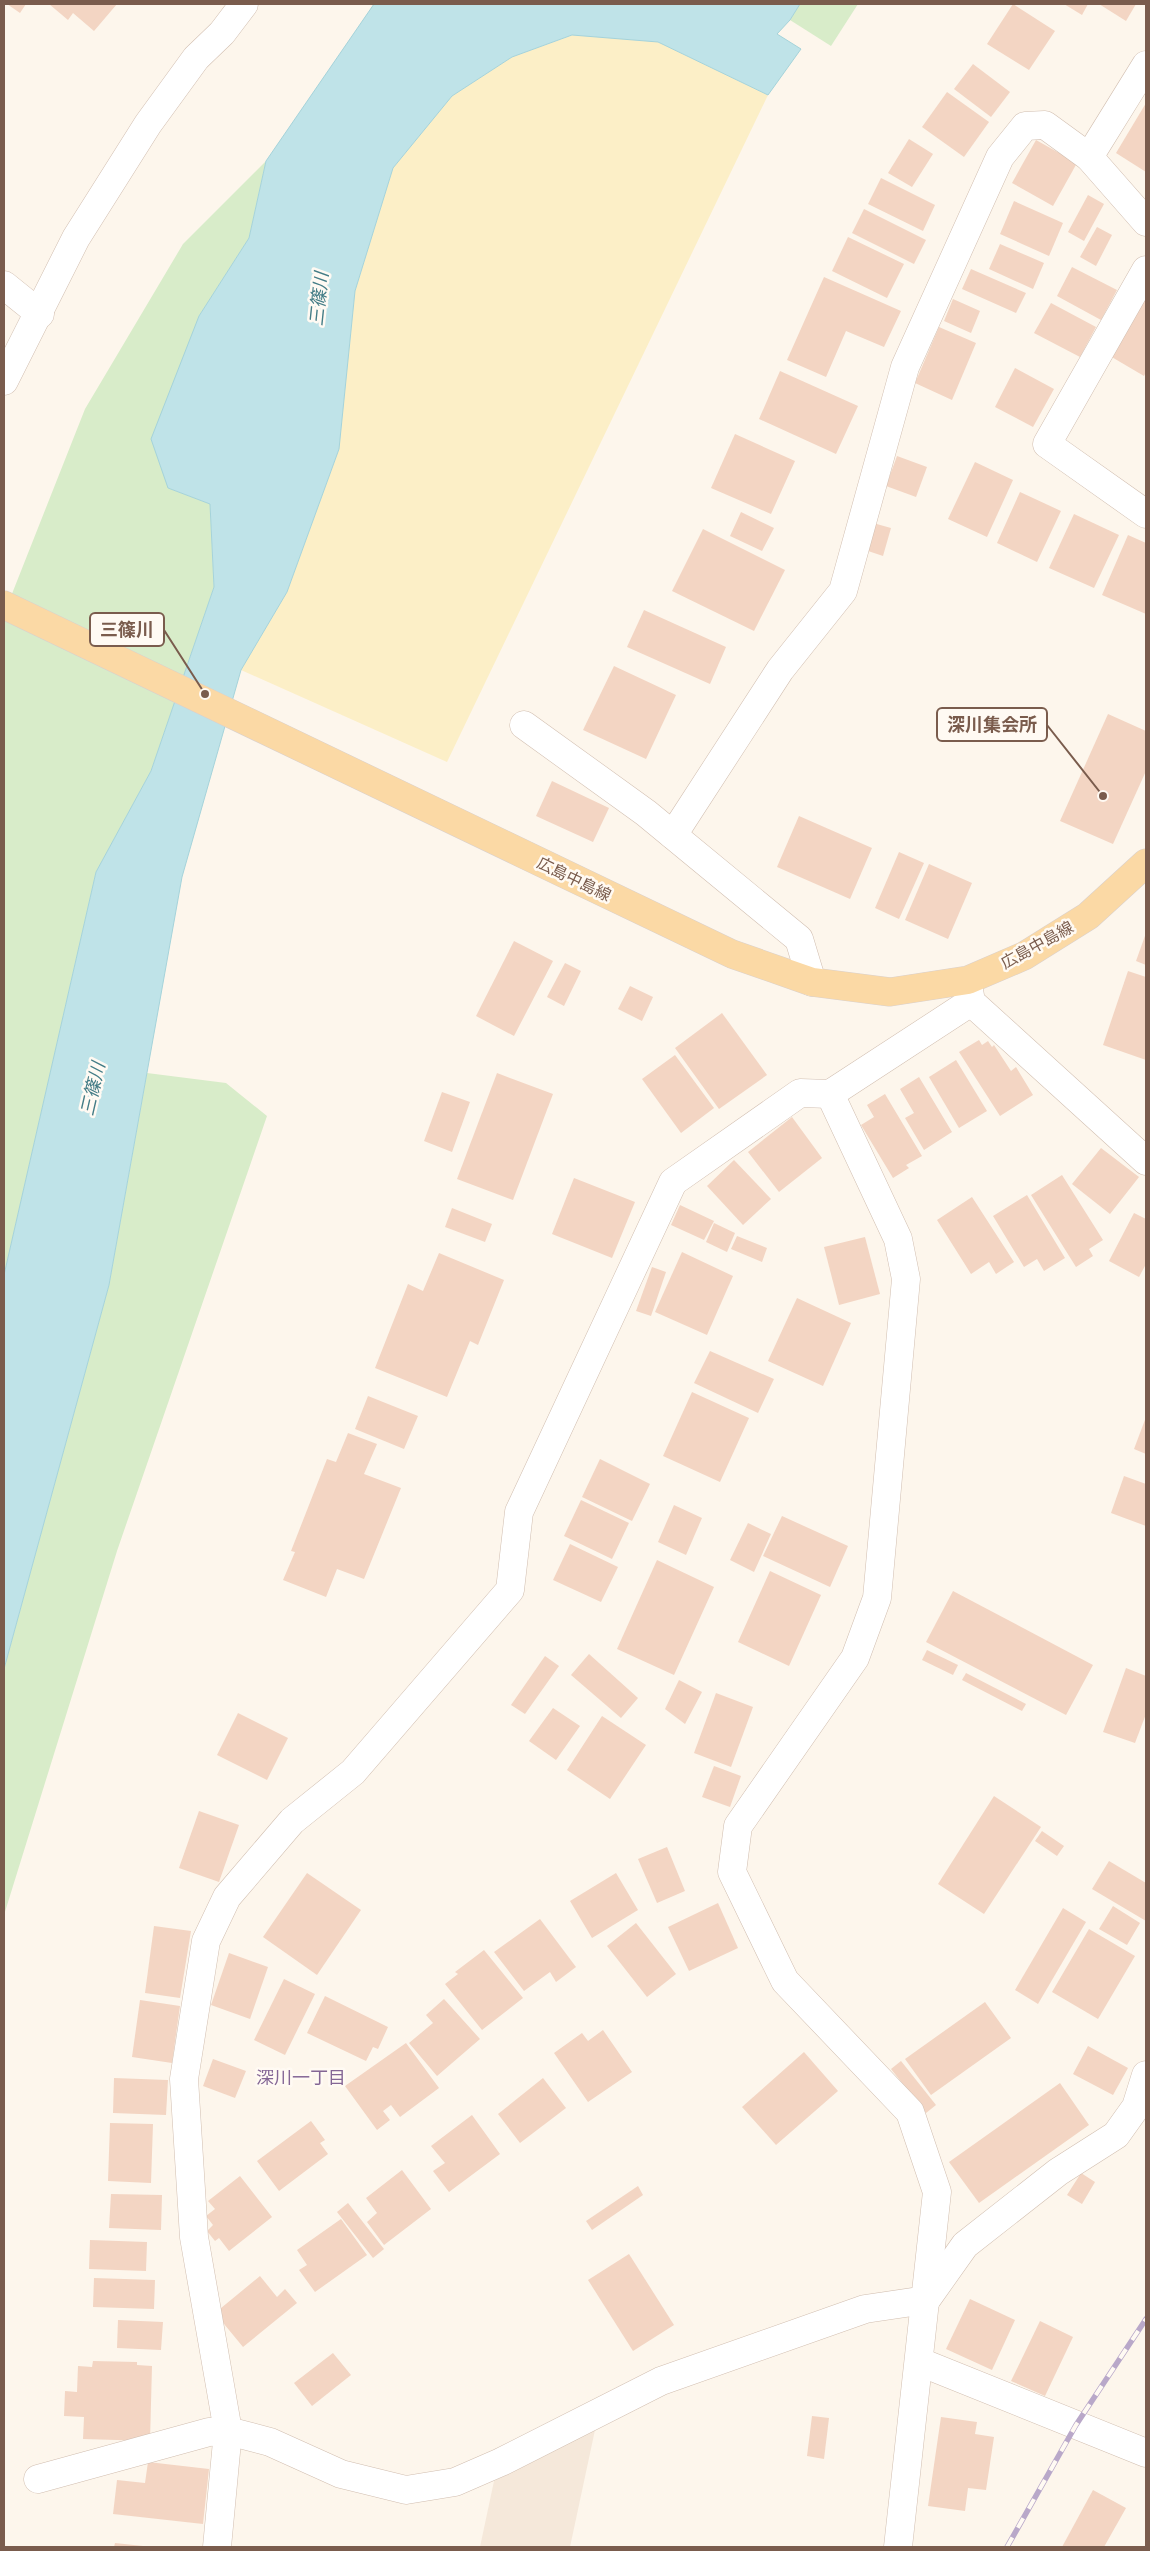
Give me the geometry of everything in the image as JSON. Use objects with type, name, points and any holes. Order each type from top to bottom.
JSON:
[{"type":"main road","name":"広島中島線","points":[[4,605],[453,822],[732,954],[812,982],[890,992],[970,991],[1088,916],[1146,863]]},
{"type":"street","points":[[4,381],[40,314],[76,238],[148,124],[196,58],[222,33],[244,4]]},
{"type":"street","points":[[1089,157],[1146,65]]},
{"type":"street","points":[[673,835],[780,670],[843,590],[905,367],[1000,157],[1025,126],[1045,125],[1089,157],[1146,222]]},
{"type":"street","points":[[1146,270],[1047,444],[1146,514]]},
{"type":"street","points":[[4,285],[40,314]]},
{"type":"street","points":[[524,726],[673,835],[799,939],[812,982]]},
{"type":"street","points":[[217,2547],[228,2431],[194,2236],[184,2080],[206,1941],[227,1897],[292,1821],[353,1772],[510,1590],[519,1512],[673,1182],[800,1093],[830,1094],[970,991],[1146,1161]]},
{"type":"street","points":[[830,1094],[898,1239],[906,1279],[877,1598],[855,1658],[738,1826],[732,1872],[785,1981],[910,2112],[937,2192],[920,2362],[898,2547]]},
{"type":"street","points":[[38,2479],[209,2432],[228,2431],[270,2442],[341,2474],[406,2490],[455,2482],[501,2462],[661,2381],[866,2309],[926,2300],[965,2245],[1058,2172],[1116,2135],[1136,2107],[1146,2075]]},
{"type":"street","points":[[920,2362],[1146,2453]]},
{"type":"shaded area","points":[[595,2430],[570,2547],[480,2547],[494,2481]]},
{"type":"green space","points":[[800,4],[858,4],[831,46],[790,20]]},
{"type":"green space","points":[[266,161],[249,238],[199,316],[168,488],[210,504],[214,587],[151,771],[96,872],[4,1275],[4,614],[85,409],[183,244]]},
{"type":"green space","points":[[147,1073],[226,1083],[267,1116],[117,1551],[4,1915],[4,1669],[109,1285]]},
{"type":"sand","points":[[573,35],[658,42],[768,95],[447,762],[241,670],[287,592],[339,449],[355,291],[393,168],[452,96],[512,57]]},
{"type":"water","points":[[374,4],[800,4],[790,20],[777,34],[801,49],[768,95],[658,42],[572,35],[512,57],[452,96],[393,168],[355,291],[339,449],[287,592],[241,670],[182,877],[109,1285],[4,1669],[4,1275],[96,872],[151,771],[214,587],[210,504],[168,488],[151,439],[199,316],[249,238],[266,161]]},
{"type":"building","points":[[7,4],[26,4],[20,13]]},
{"type":"building","points":[[49,4],[117,4],[94,31],[73,13],[68,20]]},
{"type":"building","points":[[1013,4],[1055,31],[1029,70],[987,44]]},
{"type":"building","points":[[1064,4],[1088,4],[1082,15]]},
{"type":"building","points":[[1099,4],[1136,4],[1126,21]]},
{"type":"building","points":[[973,64],[1010,92],[991,117],[954,89]]},
{"type":"building","points":[[947,92],[989,122],[964,157],[922,127]]},
{"type":"building","points":[[1146,103],[1146,172],[1116,153]]},
{"type":"building","points":[[909,139],[933,154],[912,187],[888,173]]},
{"type":"building","points":[[1036,140],[1077,163],[1053,206],[1012,183]]},
{"type":"building","points":[[881,178],[935,205],[923,231],[868,204]]},
{"type":"building","points":[[1088,195],[1104,204],[1084,241],[1068,232]]},
{"type":"building","points":[[1014,201],[1063,223],[1049,256],[1000,234]]},
{"type":"building","points":[[864,209],[926,240],[914,264],[852,233]]},
{"type":"building","points":[[1097,227],[1112,235],[1096,266],[1080,257]]},
{"type":"building","points":[[848,237],[904,264],[887,298],[832,271]]},
{"type":"building","points":[[1000,244],[1044,263],[1033,289],[989,269]]},
{"type":"building","points":[[1072,267],[1117,290],[1101,320],[1057,296]]},
{"type":"building","points":[[971,269],[1026,293],[1016,313],[962,289]]},
{"type":"building","points":[[824,277],[901,311],[884,347],[846,331],[826,377],[787,360]]},
{"type":"building","points":[[1146,291],[1146,372],[1144,376],[1110,356]]},
{"type":"building","points":[[953,299],[980,311],[971,333],[944,321]]},
{"type":"building","points":[[1051,303],[1096,327],[1080,357],[1034,333]]},
{"type":"building","points":[[939,327],[976,343],[952,400],[915,383]]},
{"type":"building","points":[[1015,368],[1054,389],[1033,427],[995,407]]},
{"type":"building","points":[[780,371],[858,406],[836,454],[759,419]]},
{"type":"building","points":[[735,434],[795,461],[771,514],[711,488]]},
{"type":"building","points":[[897,456],[927,467],[916,497],[886,486]]},
{"type":"building","points":[[975,462],[1013,480],[987,537],[948,519]]},
{"type":"building","points":[[1020,492],[1061,511],[1037,562],[997,543]]},
{"type":"building","points":[[741,512],[774,528],[762,551],[730,536]]},
{"type":"building","points":[[1074,514],[1119,535],[1094,588],[1049,568]]},
{"type":"building","points":[[873,523],[891,528],[883,556],[865,550]]},
{"type":"building","points":[[703,529],[785,570],[754,631],[672,591]]},
{"type":"building","points":[[1128,535],[1146,543],[1146,614],[1102,595]]},
{"type":"building","points":[[644,610],[726,647],[710,684],[627,647]]},
{"type":"building","points":[[614,666],[676,695],[646,759],[583,730]]},
{"type":"building","points":[[1108,714],[1146,731],[1146,771],[1113,844],[1060,821]]},
{"type":"building","points":[[552,781],[609,808],[593,842],[536,816]]},
{"type":"building","points":[[799,816],[872,848],[850,899],[777,867]]},
{"type":"building","points":[[899,852],[924,863],[899,919],[875,908]]},
{"type":"building","points":[[929,864],[972,883],[948,939],[905,920]]},
{"type":"building","points":[[1146,933],[1146,965],[1136,961]]},
{"type":"building","points":[[514,941],[553,961],[514,1036],[476,1016]]},
{"type":"building","points":[[565,963],[581,971],[564,1006],[547,997]]},
{"type":"building","points":[[1128,971],[1146,977],[1146,1060],[1103,1045]]},
{"type":"building","points":[[630,986],[653,997],[642,1021],[618,1009]]},
{"type":"building","points":[[722,1013],[767,1075],[719,1109],[675,1048]]},
{"type":"building","points":[[979,1040],[982,1045],[988,1041],[992,1047],[994,1045],[1011,1071],[1016,1067],[1033,1095],[1000,1116],[959,1052]]},
{"type":"building","points":[[675,1055],[714,1108],[681,1133],[642,1079]]},
{"type":"building","points":[[956,1060],[987,1111],[959,1128],[929,1077]]},
{"type":"building","points":[[497,1073],[553,1094],[513,1200],[457,1179]]},
{"type":"building","points":[[919,1077],[952,1132],[924,1150],[905,1118],[914,1113],[900,1089]]},
{"type":"building","points":[[442,1092],[470,1102],[452,1152],[424,1141]]},
{"type":"building","points":[[885,1094],[922,1156],[906,1165],[909,1168],[893,1178],[861,1125],[874,1117],[867,1105]]},
{"type":"building","points":[[792,1117],[822,1158],[779,1192],[748,1152]]},
{"type":"building","points":[[1101,1148],[1139,1177],[1110,1214],[1072,1184]]},
{"type":"building","points":[[734,1160],[771,1199],[743,1225],[707,1186]]},
{"type":"building","points":[[1062,1175],[1103,1240],[1089,1249],[1093,1256],[1076,1267],[1031,1195]]},
{"type":"building","points":[[574,1178],[635,1202],[612,1258],[552,1234]]},
{"type":"building","points":[[1027,1195],[1065,1258],[1044,1271],[1037,1259],[1024,1267],[993,1216]]},
{"type":"building","points":[[972,1197],[1014,1262],[996,1274],[989,1262],[971,1274],[937,1220]]},
{"type":"building","points":[[680,1205],[714,1221],[704,1240],[671,1225]]},
{"type":"building","points":[[452,1208],[492,1224],[485,1242],[445,1227]]},
{"type":"building","points":[[1134,1213],[1146,1219],[1146,1264],[1139,1277],[1109,1261]]},
{"type":"building","points":[[714,1223],[735,1233],[727,1252],[706,1242]]},
{"type":"building","points":[[737,1236],[767,1248],[762,1262],[731,1249]]},
{"type":"building","points":[[865,1237],[880,1294],[839,1305],[824,1247]]},
{"type":"building","points":[[682,1252],[733,1276],[707,1335],[655,1312]]},
{"type":"building","points":[[439,1253],[504,1280],[478,1345],[470,1341],[447,1397],[375,1368],[408,1284],[423,1291]]},
{"type":"building","points":[[652,1267],[666,1272],[651,1316],[636,1311]]},
{"type":"building","points":[[797,1298],[851,1323],[823,1386],[768,1361]]},
{"type":"building","points":[[710,1351],[774,1379],[758,1413],[694,1383]]},
{"type":"building","points":[[692,1392],[749,1418],[720,1482],[663,1456]]},
{"type":"building","points":[[368,1396],[418,1416],[404,1449],[355,1429]]},
{"type":"building","points":[[1146,1417],[1146,1454],[1134,1449]]},
{"type":"building","points":[[348,1433],[377,1444],[364,1474],[401,1488],[364,1579],[337,1569],[326,1597],[283,1580],[295,1552],[291,1551],[327,1459],[336,1462]]},
{"type":"building","points":[[600,1459],[650,1484],[632,1521],[582,1497]]},
{"type":"building","points":[[1124,1476],[1146,1484],[1146,1526],[1111,1513]]},
{"type":"building","points":[[581,1500],[629,1523],[612,1559],[564,1536]]},
{"type":"building","points":[[674,1505],[702,1518],[686,1555],[658,1542]]},
{"type":"building","points":[[782,1516],[848,1546],[830,1587],[763,1556]]},
{"type":"building","points":[[748,1523],[771,1534],[754,1572],[730,1560]]},
{"type":"building","points":[[570,1544],[618,1567],[601,1602],[553,1580]]},
{"type":"building","points":[[657,1560],[714,1587],[674,1675],[617,1649]]},
{"type":"building","points":[[770,1571],[821,1595],[789,1666],[738,1642]]},
{"type":"building","points":[[953,1591],[1093,1665],[1066,1715],[926,1642]]},
{"type":"building","points":[[927,1650],[958,1665],[953,1675],[922,1660]]},
{"type":"building","points":[[589,1654],[638,1698],[621,1718],[571,1675]]},
{"type":"building","points":[[545,1656],[559,1666],[525,1714],[511,1705]]},
{"type":"building","points":[[1126,1668],[1146,1676],[1146,1714],[1135,1743],[1103,1732]]},
{"type":"building","points":[[966,1673],[1026,1704],[1022,1711],[962,1680]]},
{"type":"building","points":[[679,1680],[702,1692],[685,1724],[665,1709]]},
{"type":"building","points":[[716,1693],[753,1707],[731,1767],[694,1753]]},
{"type":"building","points":[[553,1708],[580,1726],[556,1760],[529,1741]]},
{"type":"building","points":[[238,1713],[288,1738],[267,1780],[217,1755]]},
{"type":"building","points":[[602,1716],[646,1745],[610,1799],[567,1770]]},
{"type":"building","points":[[714,1766],[741,1776],[730,1807],[702,1797]]},
{"type":"building","points":[[994,1796],[1041,1827],[984,1914],[938,1884]]},
{"type":"building","points":[[199,1811],[239,1825],[219,1882],[179,1868]]},
{"type":"building","points":[[1042,1831],[1064,1846],[1057,1856],[1035,1841]]},
{"type":"building","points":[[667,1847],[685,1891],[657,1903],[638,1859]]},
{"type":"building","points":[[1109,1861],[1146,1883],[1146,1921],[1092,1889]]},
{"type":"building","points":[[307,1873],[361,1910],[317,1975],[263,1937]]},
{"type":"building","points":[[616,1873],[638,1910],[592,1938],[570,1901]]},
{"type":"building","points":[[718,1903],[738,1948],[689,1971],[668,1927]]},
{"type":"building","points":[[1113,1906],[1140,1923],[1127,1945],[1099,1929]]},
{"type":"building","points":[[1063,1908],[1086,1922],[1038,2004],[1015,1990]]},
{"type":"building","points":[[540,1919],[576,1967],[556,1982],[550,1972],[524,1991],[494,1952]]},
{"type":"building","points":[[636,1923],[676,1974],[647,1997],[607,1946]]},
{"type":"building","points":[[154,1926],[191,1931],[180,1998],[145,1993]]},
{"type":"building","points":[[1089,1929],[1135,1956],[1098,2019],[1052,1992]]},
{"type":"building","points":[[484,1950],[523,1998],[482,2030],[445,1984],[458,1974],[455,1972]]},
{"type":"building","points":[[229,1953],[268,1967],[250,2019],[211,2005]]},
{"type":"building","points":[[284,1979],[315,1994],[285,2055],[254,2040]]},
{"type":"building","points":[[325,1996],[388,2027],[378,2049],[373,2047],[366,2061],[307,2033]]},
{"type":"building","points":[[444,1999],[480,2039],[437,2076],[409,2043],[433,2023],[426,2015]]},
{"type":"building","points":[[140,2000],[180,2006],[172,2063],[132,2057]]},
{"type":"building","points":[[985,2002],[1011,2038],[931,2095],[905,2059]]},
{"type":"building","points":[[603,2030],[632,2072],[588,2102],[554,2053],[582,2033],[588,2041]]},
{"type":"building","points":[[406,2043],[439,2088],[400,2117],[391,2105],[383,2111],[390,2120],[377,2130],[345,2086]]},
{"type":"building","points":[[1088,2046],[1128,2068],[1113,2095],[1073,2074]]},
{"type":"building","points":[[804,2052],[838,2091],[776,2145],[742,2107]]},
{"type":"building","points":[[213,2059],[246,2071],[235,2098],[203,2086]]},
{"type":"building","points":[[901,2061],[936,2105],[926,2113],[891,2069]]},
{"type":"building","points":[[114,2078],[168,2080],[166,2115],[113,2113]]},
{"type":"building","points":[[543,2078],[566,2108],[520,2143],[498,2114]]},
{"type":"building","points":[[1060,2083],[1089,2125],[979,2203],[949,2162]]},
{"type":"building","points":[[472,2115],[500,2154],[449,2192],[433,2171],[445,2163],[431,2146]]},
{"type":"building","points":[[311,2121],[325,2140],[320,2143],[328,2154],[279,2191],[257,2161]]},
{"type":"building","points":[[110,2123],[153,2124],[151,2183],[108,2181]]},
{"type":"building","points":[[402,2170],[431,2209],[384,2245],[367,2222],[377,2213],[366,2198]]},
{"type":"building","points":[[1081,2173],[1095,2182],[1082,2204],[1067,2195]]},
{"type":"building","points":[[240,2176],[272,2217],[229,2251],[219,2238],[215,2241],[207,2231],[213,2225],[206,2216],[215,2209],[208,2201]]},
{"type":"building","points":[[638,2186],[643,2195],[592,2230],[586,2221]]},
{"type":"building","points":[[111,2194],[162,2195],[161,2230],[109,2228]]},
{"type":"building","points":[[348,2203],[384,2249],[373,2258],[337,2212]]},
{"type":"building","points":[[341,2219],[367,2255],[315,2292],[299,2270],[307,2265],[297,2250]]},
{"type":"building","points":[[90,2240],[147,2242],[146,2271],[89,2269]]},
{"type":"building","points":[[629,2254],[674,2325],[633,2351],[588,2280]]},
{"type":"building","points":[[260,2276],[277,2297],[285,2289],[297,2303],[243,2347],[215,2313]]},
{"type":"building","points":[[94,2278],[155,2280],[154,2309],[93,2307]]},
{"type":"building","points":[[970,2299],[1015,2320],[992,2370],[946,2349]]},
{"type":"building","points":[[118,2320],[163,2322],[161,2350],[117,2348]]},
{"type":"building","points":[[1040,2321],[1073,2337],[1045,2396],[1011,2381]]},
{"type":"building","points":[[333,2353],[351,2375],[312,2406],[294,2383]]},
{"type":"building","points":[[93,2361],[137,2362],[137,2365],[152,2366],[150,2441],[83,2439],[84,2417],[64,2416],[65,2391],[77,2392],[78,2366],[92,2367]]},
{"type":"building","points":[[812,2416],[829,2418],[824,2459],[807,2456]]},
{"type":"building","points":[[941,2417],[977,2422],[975,2434],[994,2437],[986,2490],[968,2488],[965,2511],[928,2506]]},
{"type":"building","points":[[148,2462],[209,2469],[203,2524],[113,2514],[117,2480],[145,2483]]},
{"type":"building","points":[[1093,2490],[1126,2508],[1104,2547],[1062,2547]]},
{"type":"building","points":[[115,2543],[143,2546],[143,2547],[114,2547]]},
{"type":"railway","points":[[1007,2547],[1076,2425],[1146,2319]]},
{"type":"place","name":"三篠川","points":[[205,694]]},
{"type":"place","name":"深川集会所","points":[[1103,796]]},
{"type":"district","name":"深川一丁目","points":[[301,2078]]}]
